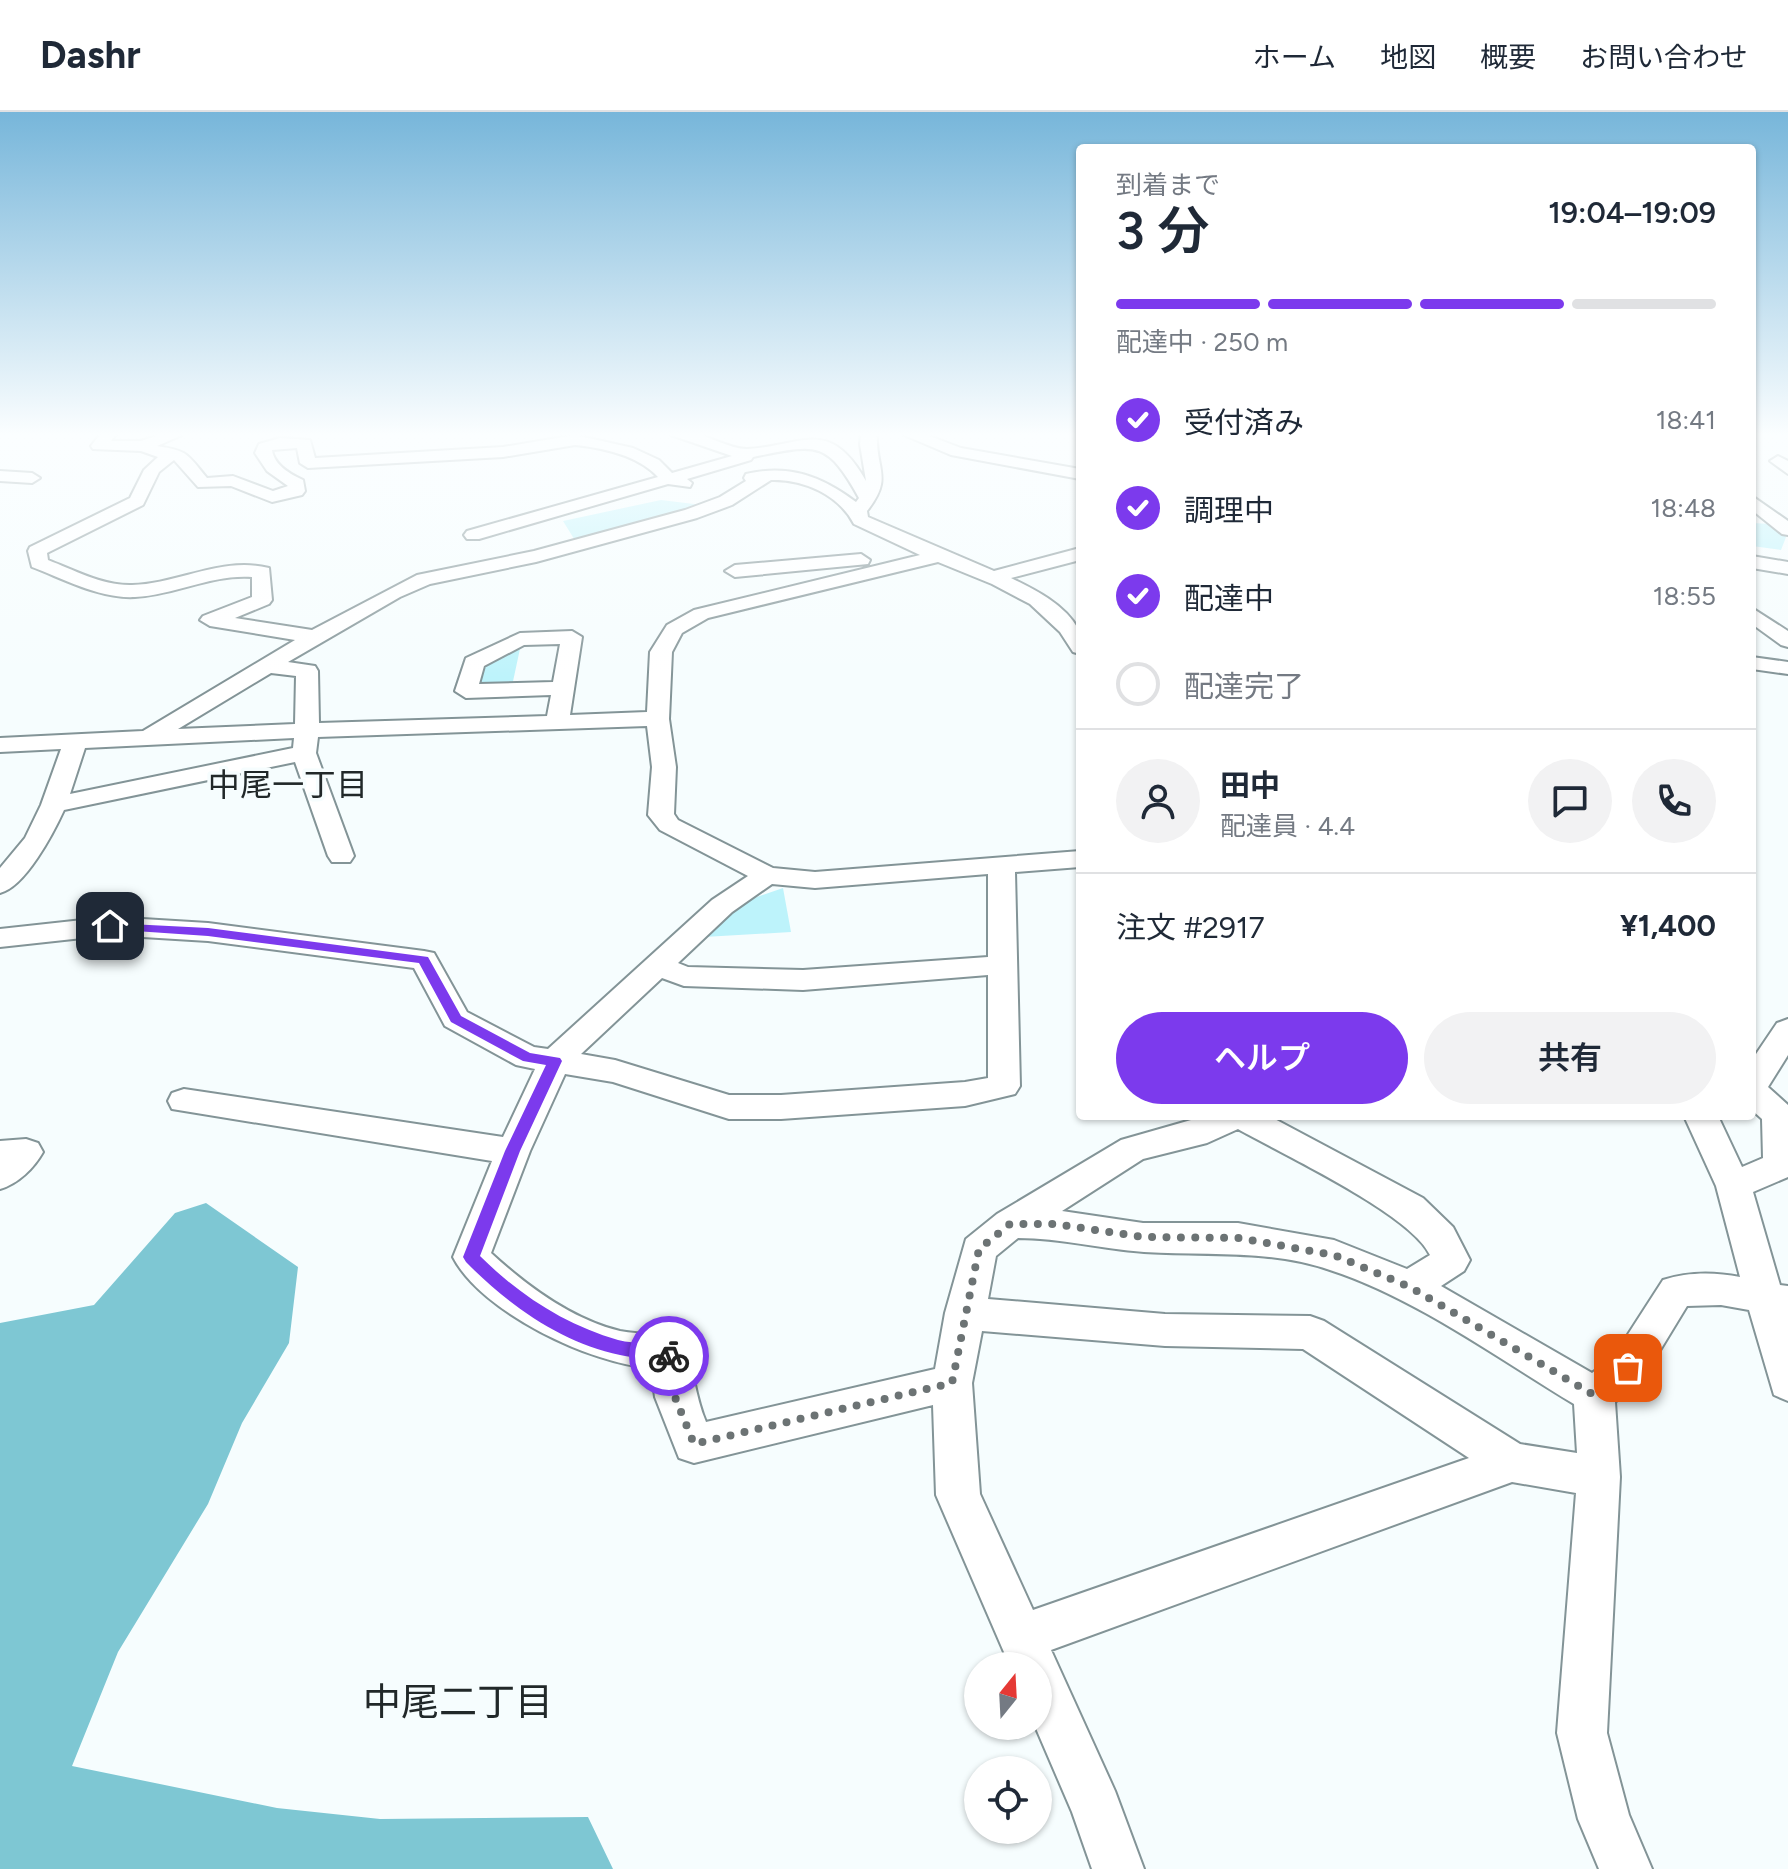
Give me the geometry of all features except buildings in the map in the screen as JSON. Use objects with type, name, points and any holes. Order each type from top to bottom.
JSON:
[{"type":"street","points":[[111,514],[37,551],[39,563],[98,584],[132,591],[239,568],[262,572],[262,600],[201,619],[315,637]]},
{"type":"street","points":[[473,535],[546,514]]},
{"type":"street","points":[[146,739],[315,637],[424,579],[536,556],[691,514]]},
{"type":"street","points":[[862,514],[860,520],[939,556],[997,576],[1049,608],[1076,640]]},
{"type":"street","points":[[1768,514],[1788,530]]},
{"type":"street","points":[[997,576],[1076,555]]},
{"type":"street","points":[[939,556],[701,614],[674,629],[661,652],[658,719],[664,767],[661,815],[669,825],[767,875],[815,880],[1076,859]]},
{"type":"street","points":[[735,571],[862,560],[883,570]]},
{"type":"street","points":[[1756,563],[1788,568]]},
{"type":"street","points":[[1756,617],[1788,641]]},
{"type":"street","points":[[557,722],[563,688],[572,637],[520,639],[510,643],[474,663],[466,691],[563,688]]},
{"type":"street","points":[[1756,664],[1788,668]]},
{"type":"street","points":[[267,666],[307,671],[306,742],[341,856]]},
{"type":"street","points":[[0,745],[146,739],[306,742],[557,722],[658,719]]},
{"type":"street","points":[[0,885],[37,840],[54,805],[75,742]]},
{"type":"street","points":[[54,805],[306,742]]},
{"type":"street","points":[[0,938],[110,926],[208,932],[424,960],[456,1019],[527,1057],[615,1071],[729,1107],[781,1107],[965,1094],[1004,1086],[1001,866]]},
{"type":"street","points":[[767,875],[722,906],[555,1061],[513,1151],[471,1257],[502,1288],[564,1327],[620,1348],[668,1352],[675,1397],[694,1444],[952,1383]]},
{"type":"street","points":[[660,966],[684,976],[803,980],[1000,965]]},
{"type":"street","points":[[1756,1082],[1788,1030]]},
{"type":"street","points":[[1734,1186],[1781,1165],[1778,1115],[1756,1092]]},
{"type":"street","points":[[184,1101],[513,1151]]},
{"type":"street","points":[[1027,1652],[958,1495],[952,1383],[979,1249],[1010,1224],[1133,1149],[1195,1134],[1230,1120]]},
{"type":"street","points":[[1247,1120],[1410,1208],[1440,1237],[1451,1260],[1410,1287]]},
{"type":"street","points":[[1703,1120],[1734,1186],[1776,1300],[1788,1383]]},
{"type":"street","points":[[0,1154],[26,1152],[0,1176]]},
{"type":"street","points":[[1010,1224],[1055,1224],[1143,1237],[1238,1238],[1334,1255],[1410,1287],[1594,1395]]},
{"type":"street","points":[[1594,1395],[1628,1368],[1676,1291],[1721,1289],[1776,1300]]},
{"type":"street","points":[[964,1313],[1165,1330],[1310,1333],[1512,1462],[1599,1477]]},
{"type":"street","points":[[1594,1395],[1599,1477],[1582,1733],[1604,1819],[1626,1869]]},
{"type":"street","points":[[1050,1652],[1512,1462]]},
{"type":"street","points":[[1052,1707],[1097,1809],[1118,1869]]},
{"type":"shaded area","points":[[596,514],[671,514],[576,542],[563,521]]},
{"type":"shaded area","points":[[1756,523],[1771,524],[1786,537],[1781,550],[1756,547]]},
{"type":"shaded area","points":[[521,644],[512,686],[478,684],[482,662]]},
{"type":"shaded area","points":[[783,888],[791,932],[704,937],[745,901]]},
{"type":"shaded area","points":[[206,1203],[298,1267],[289,1343],[242,1423],[208,1504],[118,1652],[72,1766],[277,1808],[380,1819],[588,1817],[613,1869],[0,1869],[0,1323],[94,1305],[175,1213]]},
{"type":"way so far","points":[[669,1356],[675,1397],[694,1444],[952,1383],[979,1249],[1010,1224],[1055,1224],[1143,1237],[1238,1238],[1334,1255],[1410,1287],[1594,1395],[1628,1368]]},
{"type":"district","name":"中尾一丁目","points":[[288,785]]},
{"type":"district","name":"中尾二丁目","points":[[458,1702]]},
{"type":"route","points":[[110,926],[208,932],[424,960],[456,1019],[527,1057],[555,1061],[513,1151],[471,1257],[502,1288],[564,1327],[620,1348],[668,1352],[669,1356]]}]
